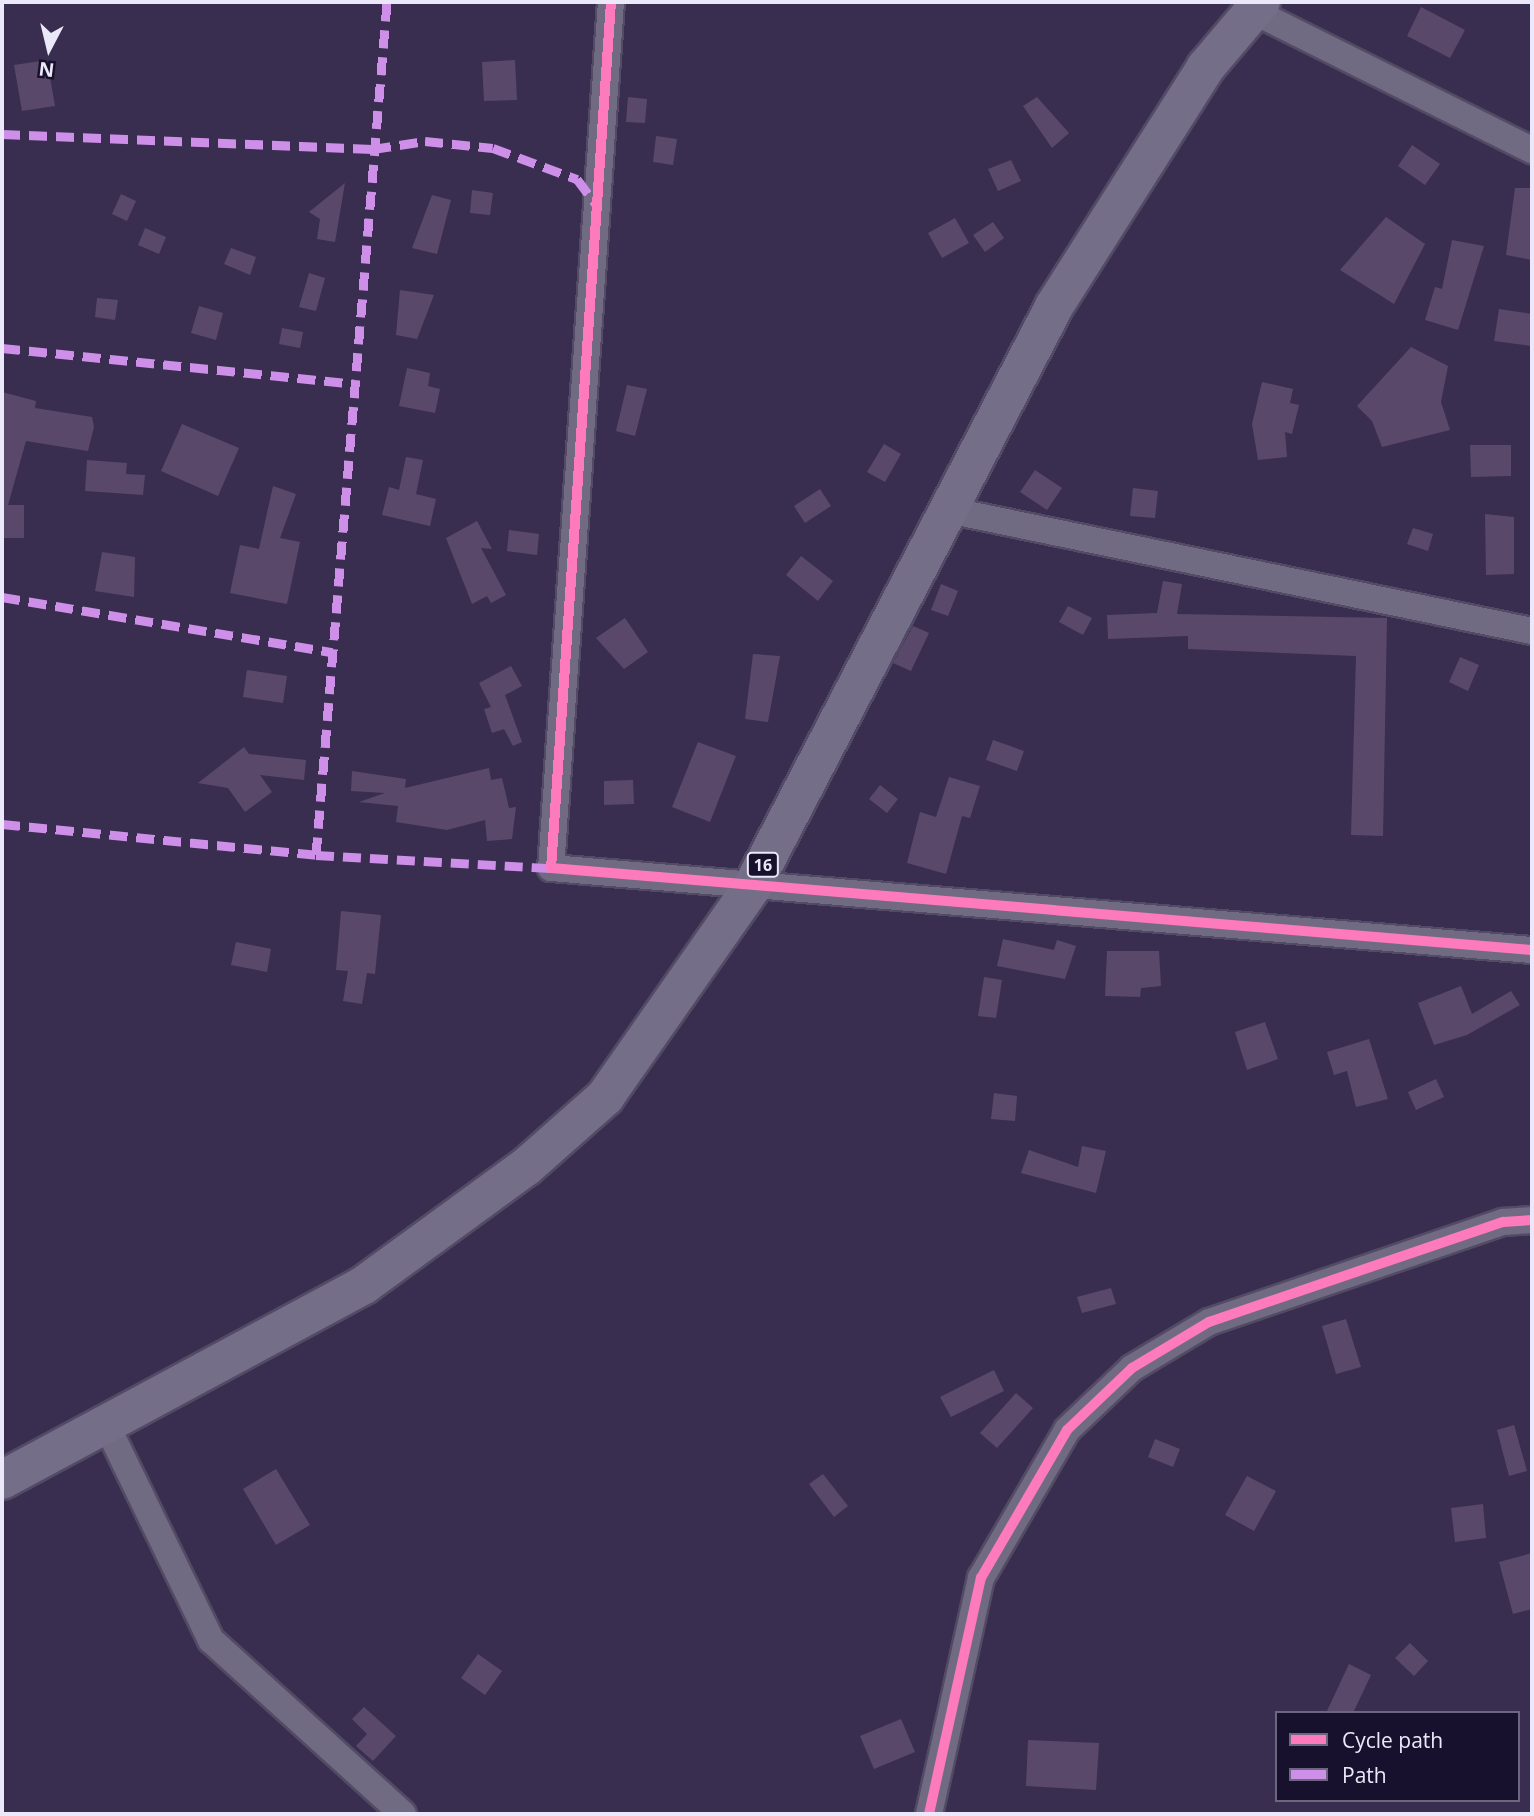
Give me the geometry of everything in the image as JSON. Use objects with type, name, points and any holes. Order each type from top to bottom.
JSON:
[{"type":"highway","name":"16","points":[[2,1480],[107,1426],[364,1285],[526,1167],[605,1097],[752,887],[1055,304],[1206,67],[1257,6]]},
{"type":"street","points":[[611,2],[551,868],[752,887],[1532,950]]},
{"type":"street","points":[[1257,6],[1532,150]]},
{"type":"street","points":[[948,510],[1532,631]]},
{"type":"street","points":[[929,1814],[981,1578],[1067,1430],[1132,1368],[1209,1322],[1503,1222],[1532,1220]]},
{"type":"street","points":[[107,1426],[211,1640],[403,1814]]},
{"type":"building","points":[[1421,7],[1465,30],[1450,58],[1407,36]]},
{"type":"building","points":[[47,60],[55,106],[22,111],[14,65]]},
{"type":"building","points":[[515,60],[517,100],[484,101],[482,62]]},
{"type":"building","points":[[628,97],[647,99],[645,123],[626,122]]},
{"type":"building","points":[[1037,97],[1069,133],[1052,148],[1023,106]]},
{"type":"building","points":[[656,136],[677,139],[673,165],[653,162]]},
{"type":"building","points":[[1412,145],[1440,164],[1425,185],[1398,166]]},
{"type":"building","points":[[1011,160],[1021,181],[998,191],[988,169]]},
{"type":"building","points":[[345,183],[335,242],[317,239],[320,219],[309,212]]},
{"type":"building","points":[[1515,188],[1532,188],[1532,260],[1506,255]]},
{"type":"building","points":[[472,190],[493,193],[490,215],[470,213]]},
{"type":"building","points":[[121,194],[136,201],[127,221],[112,214]]},
{"type":"building","points":[[432,195],[451,200],[437,254],[412,248]]},
{"type":"building","points":[[1386,217],[1425,244],[1394,304],[1340,270]]},
{"type":"building","points":[[955,218],[969,243],[942,258],[928,233]]},
{"type":"building","points":[[993,222],[1004,238],[985,252],[973,235]]},
{"type":"building","points":[[145,228],[166,237],[159,254],[138,245]]},
{"type":"building","points":[[1452,240],[1484,246],[1458,330],[1425,320],[1435,287],[1442,289]]},
{"type":"building","points":[[231,248],[256,257],[250,275],[224,264]]},
{"type":"building","points":[[309,273],[325,278],[316,311],[299,307]]},
{"type":"building","points":[[400,290],[434,295],[417,339],[396,335]]},
{"type":"building","points":[[97,298],[118,300],[115,320],[95,317]]},
{"type":"building","points":[[199,306],[223,313],[216,340],[191,333]]},
{"type":"building","points":[[1499,309],[1532,314],[1532,346],[1494,341]]},
{"type":"building","points":[[282,328],[303,332],[300,348],[279,344]]},
{"type":"building","points":[[1411,347],[1448,366],[1441,402],[1450,430],[1382,447],[1372,421],[1357,406]]},
{"type":"building","points":[[407,368],[430,373],[428,386],[440,389],[435,413],[399,406]]},
{"type":"building","points":[[1262,382],[1293,389],[1290,403],[1299,405],[1292,434],[1285,432],[1287,457],[1258,460],[1252,424]]},
{"type":"building","points":[[627,385],[647,389],[635,436],[616,431]]},
{"type":"building","points":[[2,392],[36,401],[35,408],[92,417],[94,427],[88,451],[26,441],[8,505],[24,505],[24,538],[2,538]]},
{"type":"building","points":[[182,424],[239,448],[218,496],[161,471]]},
{"type":"building","points":[[884,444],[901,454],[885,482],[867,472]]},
{"type":"building","points":[[1470,445],[1511,445],[1511,476],[1471,477]]},
{"type":"building","points":[[406,457],[423,460],[416,494],[436,499],[430,526],[382,515],[389,487],[399,490]]},
{"type":"building","points":[[87,460],[127,463],[126,474],[145,475],[143,495],[85,491]]},
{"type":"building","points":[[1035,470],[1062,488],[1047,510],[1020,492]]},
{"type":"building","points":[[273,486],[296,494],[280,538],[300,542],[287,604],[230,593],[240,545],[259,549]]},
{"type":"building","points":[[1133,488],[1158,491],[1155,518],[1130,516]]},
{"type":"building","points":[[820,489],[831,506],[805,523],[794,506]]},
{"type":"building","points":[[1485,514],[1514,517],[1514,574],[1486,575]]},
{"type":"building","points":[[477,521],[492,549],[481,548],[506,595],[491,603],[487,596],[472,604],[446,538]]},
{"type":"building","points":[[1413,528],[1433,534],[1428,551],[1407,544]]},
{"type":"building","points":[[509,530],[539,534],[537,555],[507,551]]},
{"type":"building","points":[[102,552],[135,557],[134,597],[95,591]]},
{"type":"building","points":[[801,556],[833,581],[818,601],[786,575]]},
{"type":"building","points":[[1163,581],[1182,584],[1177,614],[1387,618],[1383,836],[1351,835],[1356,656],[1188,649],[1188,636],[1108,639],[1107,615],[1157,613]]},
{"type":"building","points":[[941,584],[958,591],[948,616],[931,610]]},
{"type":"building","points":[[1068,606],[1092,618],[1083,635],[1059,622]]},
{"type":"building","points":[[625,618],[648,652],[624,669],[596,638]]},
{"type":"building","points":[[913,626],[929,633],[911,671],[893,663]]},
{"type":"building","points":[[753,654],[780,656],[768,722],[745,719]]},
{"type":"building","points":[[1460,657],[1479,665],[1468,691],[1449,682]]},
{"type":"building","points":[[511,666],[522,686],[505,695],[522,742],[513,746],[504,729],[492,733],[484,709],[491,707],[479,683]]},
{"type":"building","points":[[247,670],[287,676],[283,703],[243,697]]},
{"type":"building","points":[[993,740],[1024,751],[1017,771],[986,760]]},
{"type":"building","points":[[698,742],[736,756],[710,822],[672,807]]},
{"type":"building","points":[[244,747],[249,754],[306,760],[304,780],[260,775],[272,792],[245,812],[228,788],[198,783]]},
{"type":"building","points":[[489,768],[491,780],[502,778],[509,808],[516,807],[512,839],[487,841],[485,820],[447,830],[396,822],[398,806],[359,802],[385,793],[351,791],[352,771],[406,779],[405,788]]},
{"type":"building","points":[[949,777],[980,786],[970,818],[962,816],[946,874],[907,863],[920,812],[936,817]]},
{"type":"building","points":[[633,780],[634,804],[604,805],[604,781]]},
{"type":"building","points":[[880,785],[898,799],[887,813],[869,799]]},
{"type":"building","points":[[341,911],[381,915],[375,974],[367,973],[362,1004],[343,1001],[348,971],[336,970]]},
{"type":"building","points":[[1003,939],[1054,950],[1057,940],[1076,946],[1065,979],[997,966]]},
{"type":"building","points":[[236,942],[271,949],[267,972],[231,965]]},
{"type":"building","points":[[1107,951],[1159,951],[1161,986],[1141,988],[1140,997],[1105,996]]},
{"type":"building","points":[[984,977],[1002,980],[996,1018],[978,1016]]},
{"type":"building","points":[[1461,986],[1472,1014],[1511,991],[1520,1005],[1467,1035],[1434,1045],[1418,1003]]},
{"type":"building","points":[[1265,1022],[1278,1059],[1247,1070],[1235,1032]]},
{"type":"building","points":[[1369,1039],[1388,1099],[1356,1107],[1347,1071],[1334,1075],[1327,1052]]},
{"type":"building","points":[[1436,1079],[1444,1097],[1416,1110],[1408,1092]]},
{"type":"building","points":[[994,1093],[1017,1096],[1015,1121],[991,1119]]},
{"type":"building","points":[[1082,1146],[1106,1151],[1096,1193],[1021,1173],[1029,1150],[1078,1167]]},
{"type":"building","points":[[1111,1288],[1116,1304],[1082,1313],[1077,1297]]},
{"type":"building","points":[[1346,1319],[1361,1367],[1336,1374],[1322,1326]]},
{"type":"building","points":[[994,1370],[1004,1391],[951,1417],[940,1397]]},
{"type":"building","points":[[1016,1393],[1033,1408],[997,1448],[980,1433]]},
{"type":"building","points":[[1514,1425],[1527,1471],[1509,1476],[1497,1430]]},
{"type":"building","points":[[1155,1439],[1180,1449],[1173,1467],[1148,1457]]},
{"type":"building","points":[[276,1469],[310,1525],[276,1545],[243,1489]]},
{"type":"building","points":[[823,1474],[848,1506],[834,1517],[809,1484]]},
{"type":"building","points":[[1247,1476],[1276,1491],[1254,1531],[1225,1515]]},
{"type":"building","points":[[1483,1504],[1486,1538],[1455,1542],[1451,1508]]},
{"type":"building","points":[[1532,1553],[1532,1609],[1513,1614],[1499,1562]]},
{"type":"building","points":[[1410,1643],[1428,1661],[1414,1676],[1395,1658]]},
{"type":"building","points":[[478,1654],[502,1671],[485,1695],[461,1678]]},
{"type":"building","points":[[1349,1664],[1371,1675],[1354,1711],[1327,1711]]},
{"type":"building","points":[[364,1707],[396,1736],[373,1761],[356,1746],[367,1734],[352,1719]]},
{"type":"building","points":[[901,1719],[915,1752],[874,1769],[860,1736]]},
{"type":"building","points":[[1028,1740],[1099,1743],[1096,1790],[1026,1786]]},
{"type":"marked path","points":[[316,855],[387,2]]},
{"type":"marked path","points":[[2,134],[373,149],[425,141],[493,148],[577,179],[596,204]]},
{"type":"marked path","points":[[2,348],[354,384]]},
{"type":"marked path","points":[[2,597],[332,652]]},
{"type":"marked path","points":[[2,824],[316,855],[551,868]]},
{"type":"cycle path","points":[[611,2],[551,868],[1532,950]]},
{"type":"cycle path","points":[[929,1814],[981,1578],[1067,1430],[1132,1368],[1209,1322],[1503,1222],[1532,1220]]}]
